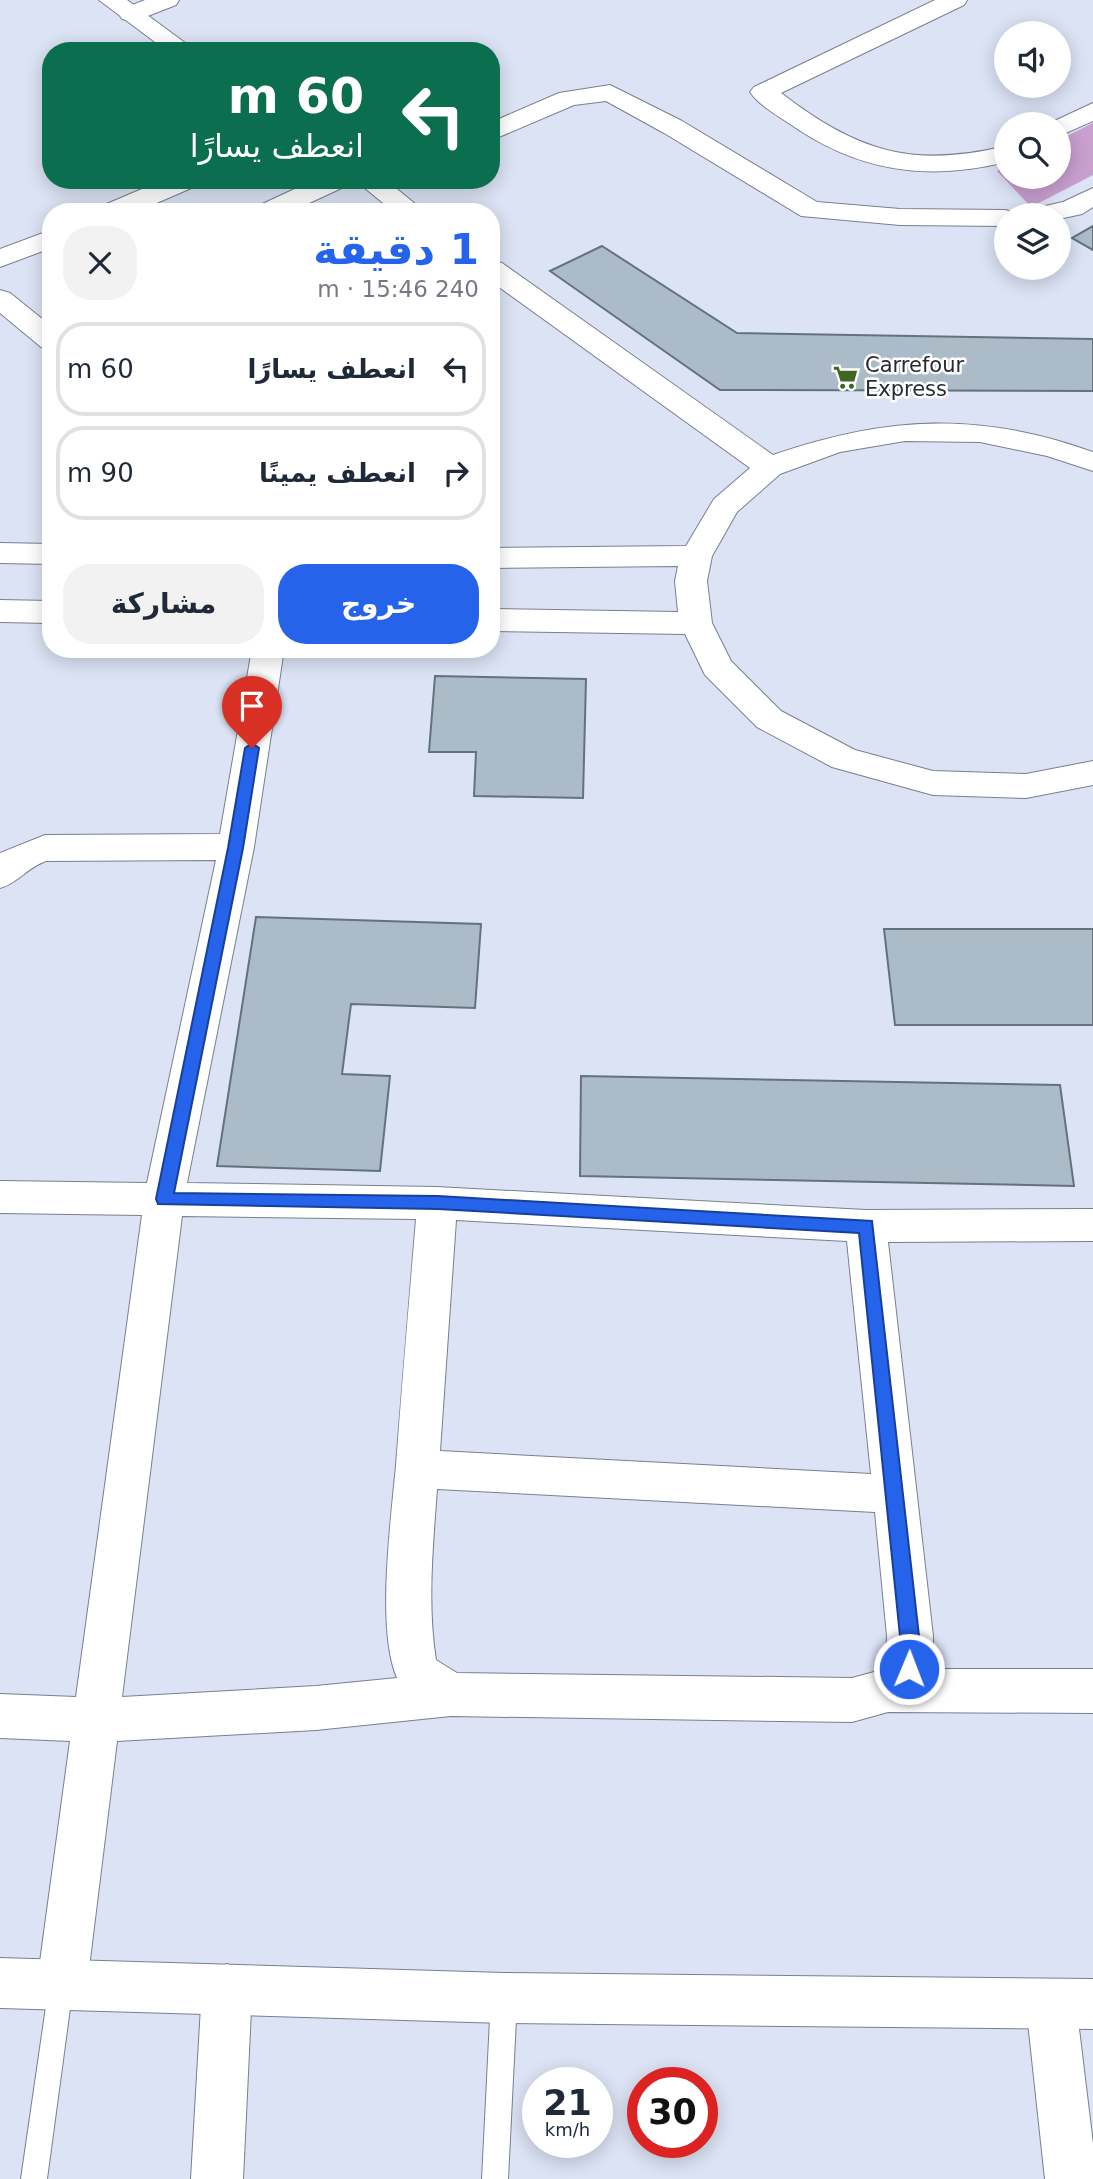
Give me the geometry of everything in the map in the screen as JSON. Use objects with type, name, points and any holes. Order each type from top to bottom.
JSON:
[{"type":"street","points":[[121,7],[167,0]]},
{"type":"street","points":[[955,0],[763,92],[802,122],[879,158],[966,162],[994,157]]},
{"type":"street","points":[[121,7],[171,42]]},
{"type":"street","points":[[500,128],[568,98],[610,93],[673,127],[811,210],[875,216],[994,218]]},
{"type":"street","points":[[1071,122],[1093,111]]},
{"type":"street","points":[[133,203],[165,189]]},
{"type":"street","points":[[287,203],[317,189]]},
{"type":"street","points":[[384,189],[401,203]]},
{"type":"street","points":[[1071,208],[1093,196]]},
{"type":"street","points":[[0,259],[42,242]]},
{"type":"street","points":[[500,275],[769,467]]},
{"type":"street","points":[[0,299],[39,317]]},
{"type":"street","points":[[0,334],[39,317]]},
{"type":"street","points":[[1093,462],[1054,448],[980,433],[905,432],[834,444],[769,467],[725,506],[695,556],[691,581],[696,623],[717,667],[769,719],[844,759],[933,783],[1026,786],[1093,773]]},
{"type":"street","points":[[0,553],[42,554]]},
{"type":"street","points":[[500,558],[695,556]]},
{"type":"street","points":[[0,611],[42,612]]},
{"type":"street","points":[[500,620],[696,623]]},
{"type":"street","points":[[62,1984],[164,1199],[236,848],[267,658]]},
{"type":"street","points":[[7,862],[45,848],[236,848]]},
{"type":"street","points":[[0,1197],[438,1203],[866,1226],[1093,1225]]},
{"type":"street","points":[[438,1203],[411,1546],[410,1642],[413,1661],[419,1675],[451,1694]]},
{"type":"street","points":[[866,1226],[910,1636],[909,1669],[888,1690]]},
{"type":"street","points":[[417,1469],[895,1494]]},
{"type":"street","points":[[0,1716],[96,1720],[316,1708],[451,1694],[852,1700],[888,1690],[1093,1691]]},
{"type":"street","points":[[0,1983],[504,1998],[1072,2004],[1071,2179]]},
{"type":"street","points":[[217,2179],[227,1989]]},
{"type":"lane","points":[[34,2179],[62,1984]]},
{"type":"lane","points":[[495,2179],[504,1998]]},
{"type":"shaded area","points":[[1093,123],[1093,175],[1071,186],[1071,134]]},
{"type":"shaded area","points":[[1014,189],[1066,189],[1039,203],[1027,203]]},
{"type":"building","points":[[1093,226],[1093,250],[1072,238]]},
{"type":"building","points":[[602,246],[737,333],[1093,339],[1093,391],[720,390],[550,271]]},
{"type":"building","points":[[435,676],[586,679],[583,798],[474,796],[476,752],[429,752]]},
{"type":"building","points":[[256,917],[481,924],[475,1008],[351,1004],[342,1074],[390,1076],[380,1171],[217,1166]]},
{"type":"building","points":[[884,929],[1093,929],[1093,1025],[895,1025]]},
{"type":"building","points":[[581,1076],[1060,1085],[1074,1186],[580,1176]]},
{"type":"place","name":"Carrefour Express","points":[[845,377]]},
{"type":"route","points":[[252,748],[236,848],[164,1199],[438,1203],[866,1226],[910,1636],[909,1669]]}]
